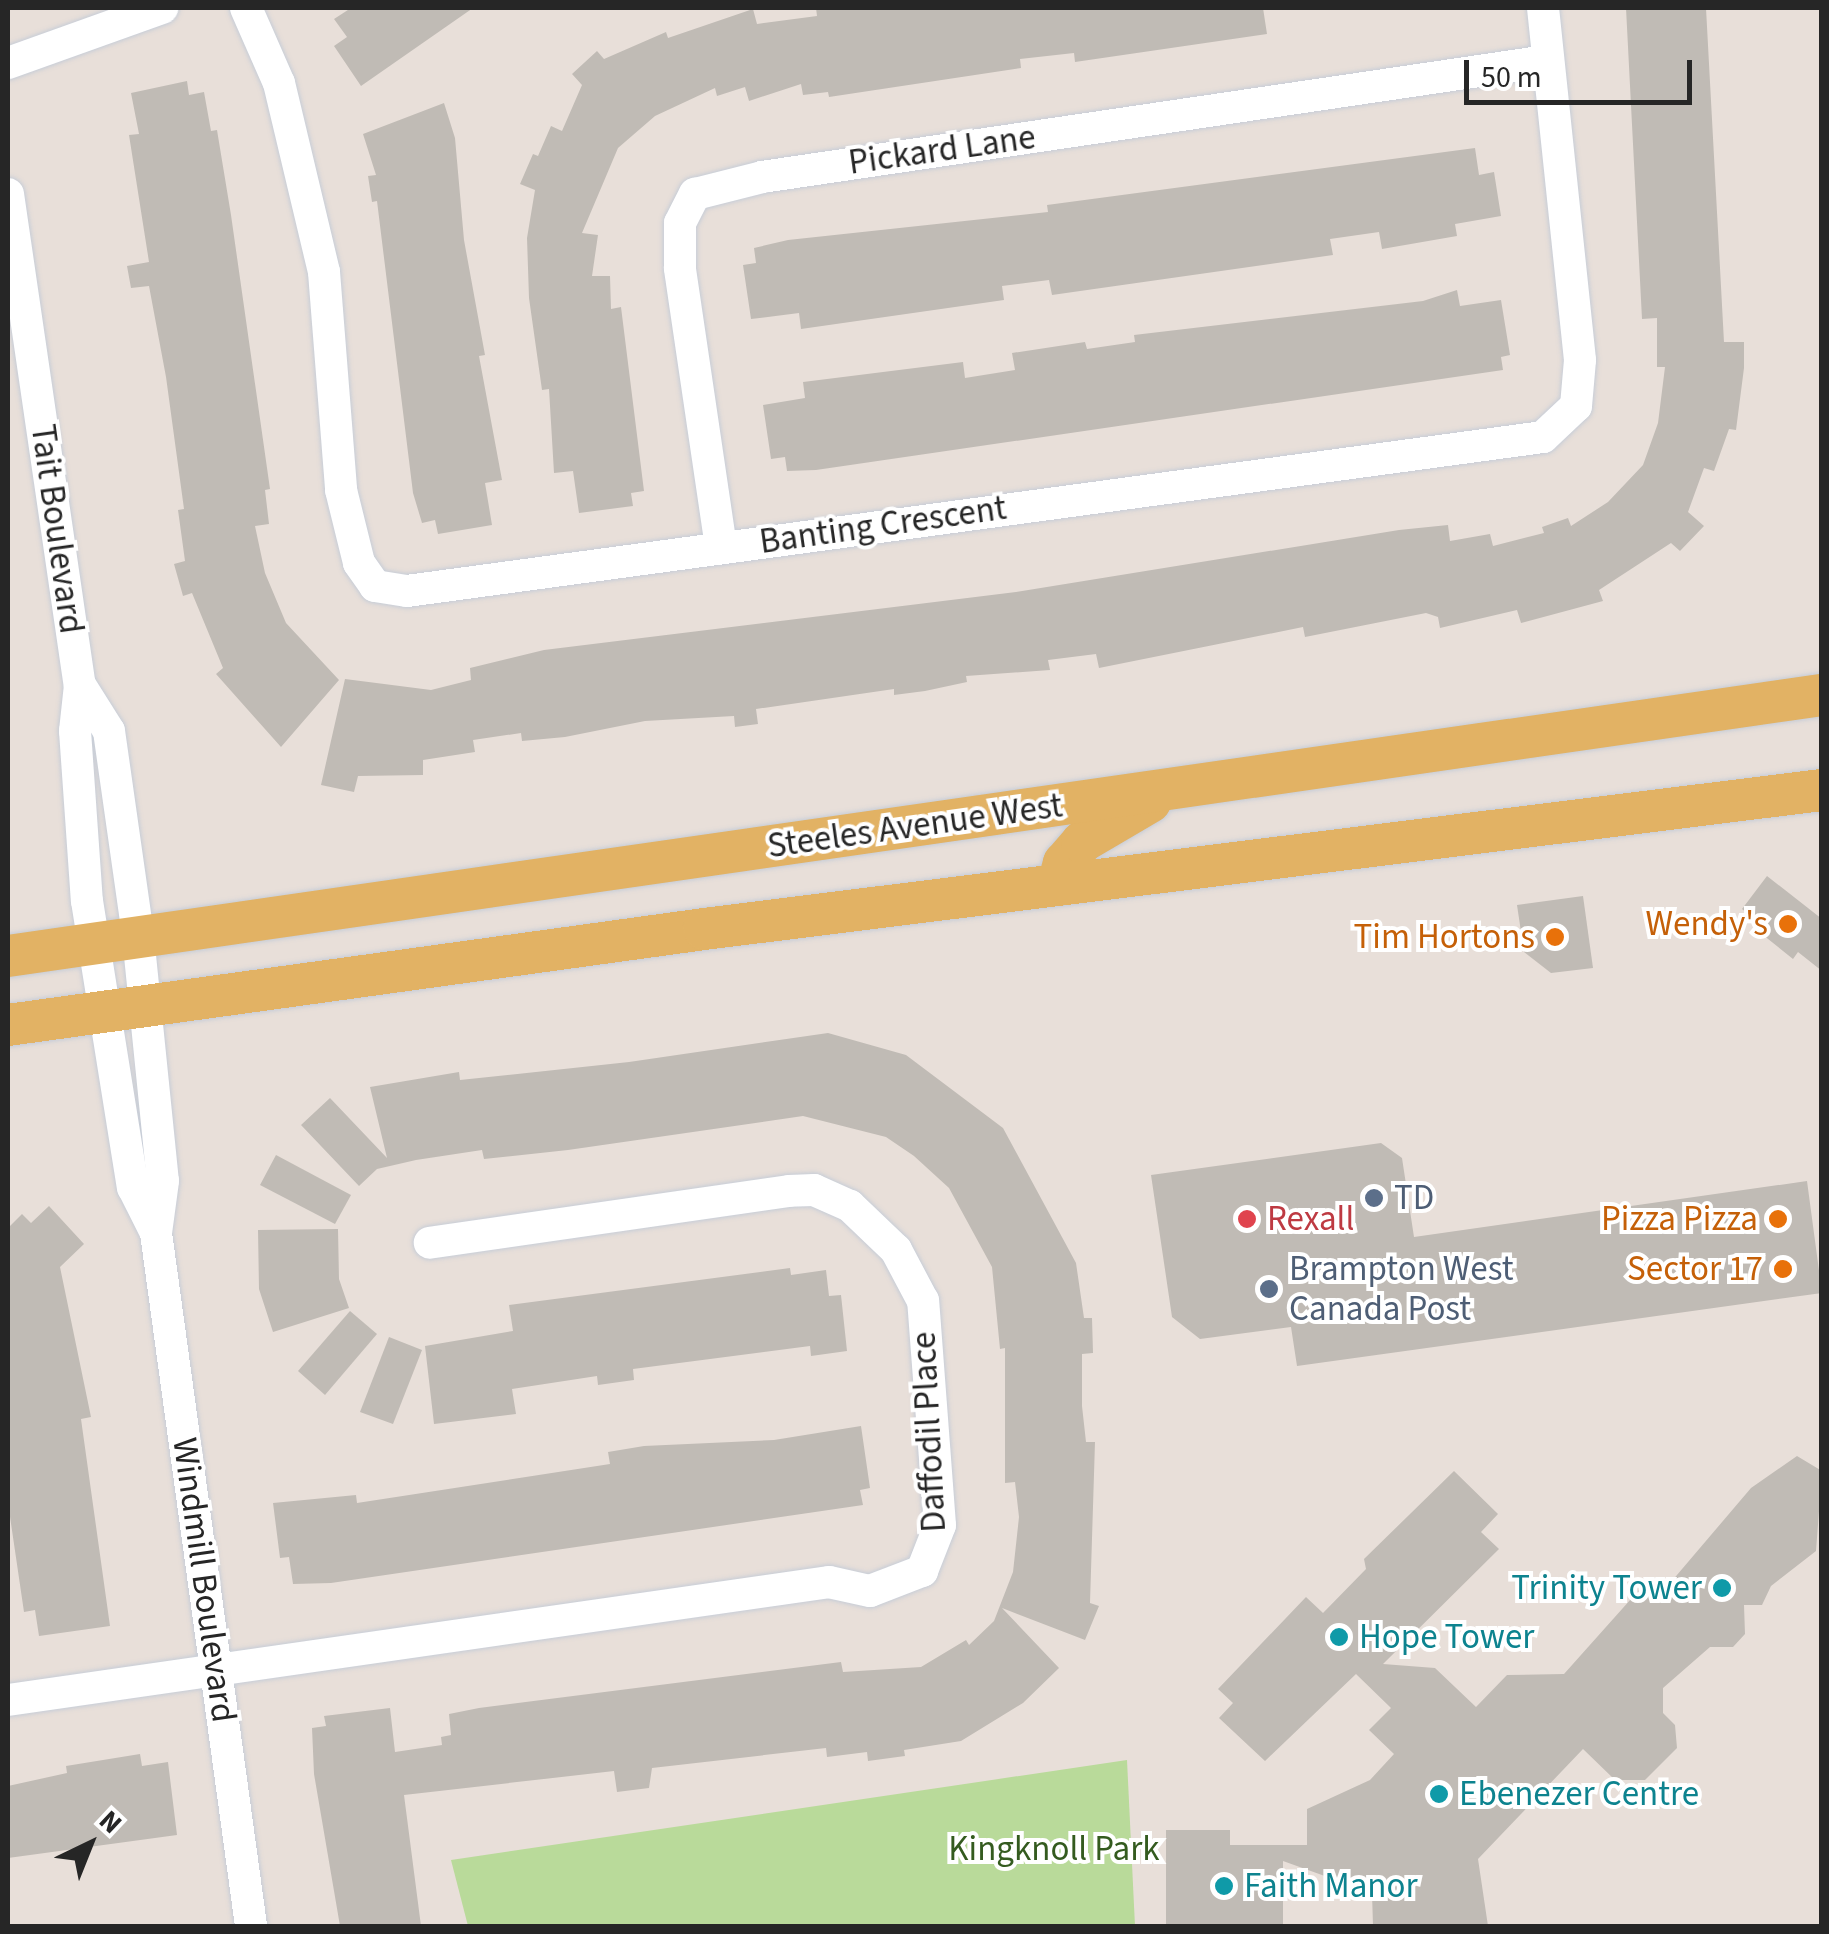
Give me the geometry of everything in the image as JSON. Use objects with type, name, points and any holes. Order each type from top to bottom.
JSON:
[{"type":"main road","name":"Steeles Avenue West","points":[[8,956],[94,943],[140,947],[1822,695]]},
{"type":"main road","points":[[8,1026],[1058,885],[1822,790]]},
{"type":"main road","points":[[1058,885],[1064,863],[1082,842],[1168,791]]},
{"type":"street","points":[[8,63],[162,8]]},
{"type":"street","name":"Banting Crescent","points":[[246,8],[279,83],[324,272],[341,490],[359,564],[375,586],[407,592],[1543,437],[1576,406],[1580,360],[1543,8]]},
{"type":"street","name":"Pickard Lane","points":[[721,547],[680,268],[680,223],[695,194],[762,176],[1547,62]]},
{"type":"street","name":"Tait Boulevard","points":[[8,194],[80,685],[75,731],[86,897]]},
{"type":"street","name":"Tait Boulevard","points":[[80,685],[109,732],[140,947]]},
{"type":"street","name":"Windmill Boulevard","points":[[86,897],[94,943],[126,1010]]},
{"type":"street","name":"Windmill Boulevard","points":[[140,947],[126,1010],[133,1186],[156,1232],[251,1926]]},
{"type":"street","name":"Daffodil Place","points":[[8,1700],[217,1674],[828,1582],[870,1591],[922,1571],[934,1551],[940,1526],[923,1301],[896,1250],[850,1206],[814,1190],[789,1191],[430,1243]]},
{"type":"green space","name":"Kingknoll Park","points":[[1127,1760],[1135,1926],[468,1926],[451,1860]]},
{"type":"building","points":[[351,8],[473,8],[361,86],[334,46],[347,37],[334,19]]},
{"type":"building","points":[[816,8],[1263,8],[1267,34],[1075,62],[1074,53],[1020,59],[1021,68],[829,97],[828,92],[803,95],[801,84],[749,101],[745,87],[717,96],[715,88],[655,116],[618,148],[582,233],[598,235],[592,276],[610,276],[611,309],[621,307],[644,491],[631,493],[633,506],[579,513],[573,471],[554,473],[549,389],[542,390],[529,298],[527,238],[535,190],[520,184],[533,154],[538,156],[551,126],[562,131],[582,85],[572,74],[597,51],[604,59],[666,32],[668,38],[753,9],[757,24],[817,16]]},
{"type":"building","points":[[1626,8],[1706,8],[1724,342],[1744,342],[1744,368],[1736,430],[1729,429],[1714,471],[1704,468],[1688,512],[1704,526],[1680,551],[1671,543],[1599,590],[1603,601],[1521,623],[1517,610],[1440,628],[1438,617],[1426,613],[1305,637],[1303,627],[1099,668],[1096,654],[1048,660],[1050,670],[966,676],[967,682],[925,691],[894,695],[894,689],[756,709],[758,724],[735,727],[734,716],[645,721],[522,741],[521,733],[473,740],[475,752],[423,760],[423,775],[358,776],[354,792],[321,785],[345,679],[431,690],[471,680],[470,668],[544,650],[1016,592],[1399,530],[1448,525],[1450,541],[1490,534],[1493,546],[1544,533],[1542,527],[1568,518],[1571,526],[1608,502],[1643,465],[1658,423],[1665,367],[1657,367],[1657,318],[1642,319]]},
{"type":"building","points":[[187,81],[189,95],[204,92],[211,131],[217,130],[231,215],[270,489],[265,490],[269,524],[255,526],[265,573],[286,623],[339,680],[281,747],[216,674],[223,668],[192,593],[183,596],[174,564],[185,561],[178,510],[184,509],[166,377],[149,286],[131,288],[127,266],[149,262],[129,135],[139,134],[131,93]]},
{"type":"building","points":[[444,103],[455,138],[464,240],[485,355],[479,356],[502,480],[485,483],[492,525],[438,534],[435,520],[422,523],[413,493],[377,201],[372,202],[368,176],[376,175],[363,134]]},
{"type":"building","points":[[1475,148],[1479,175],[1494,172],[1501,216],[1455,224],[1457,236],[1382,249],[1379,232],[1330,239],[1333,255],[1052,295],[1049,280],[1002,286],[1004,300],[801,329],[799,313],[751,319],[743,265],[756,263],[754,248],[788,240],[1048,212],[1047,205]]},
{"type":"building","points":[[1457,290],[1460,306],[1501,300],[1510,355],[1501,357],[1503,370],[816,470],[787,471],[785,457],[771,459],[763,405],[805,398],[803,382],[963,362],[965,378],[1015,370],[1012,353],[1085,342],[1087,349],[1135,342],[1134,335],[1423,301]]},
{"type":"building","name":"Wendy's","points":[[1767,876],[1822,919],[1822,971],[1798,952],[1793,959],[1753,927],[1757,921],[1742,909]]},
{"type":"building","name":"Tim Hortons","points":[[1583,896],[1593,968],[1551,973],[1524,952],[1517,905]]},
{"type":"building","points":[[828,1033],[906,1055],[1003,1128],[1076,1263],[1084,1318],[1092,1318],[1093,1353],[1082,1354],[1082,1406],[1086,1442],[1095,1442],[1090,1603],[1099,1606],[1085,1640],[1002,1608],[1059,1668],[1023,1703],[961,1741],[904,1750],[905,1756],[868,1761],[867,1752],[827,1757],[826,1748],[652,1768],[649,1788],[617,1792],[614,1771],[404,1795],[421,1926],[340,1926],[314,1774],[312,1728],[326,1726],[324,1716],[390,1708],[395,1752],[442,1745],[441,1737],[451,1735],[449,1714],[479,1708],[841,1662],[843,1672],[921,1667],[966,1640],[969,1645],[994,1621],[1013,1572],[1019,1517],[1015,1482],[1005,1483],[1005,1348],[1000,1349],[992,1267],[949,1188],[914,1156],[886,1137],[803,1116],[568,1150],[484,1159],[482,1150],[416,1160],[377,1169],[359,1186],[301,1125],[330,1098],[387,1158],[370,1087],[459,1072],[460,1080],[629,1062]]},
{"type":"building","points":[[1381,1143],[1402,1158],[1414,1237],[1807,1181],[1822,1293],[1297,1366],[1291,1327],[1200,1339],[1172,1317],[1151,1175]]},
{"type":"building","points":[[276,1155],[351,1195],[335,1224],[260,1185]]},
{"type":"building","points":[[49,1206],[84,1244],[60,1267],[91,1417],[81,1419],[110,1626],[39,1636],[35,1610],[24,1612],[9,1510],[8,1228],[22,1214],[31,1223]]},
{"type":"building","points":[[338,1229],[339,1279],[349,1308],[273,1332],[259,1289],[258,1230]]},
{"type":"building","points":[[790,1268],[791,1275],[826,1270],[829,1296],[841,1295],[847,1351],[811,1356],[810,1346],[633,1369],[634,1380],[598,1385],[597,1376],[512,1389],[516,1414],[434,1424],[425,1346],[513,1331],[509,1305]]},
{"type":"building","points":[[350,1311],[377,1334],[325,1395],[298,1371]]},
{"type":"building","points":[[389,1337],[422,1350],[393,1424],[360,1412]]},
{"type":"building","points":[[861,1426],[870,1488],[860,1490],[863,1505],[331,1583],[293,1584],[289,1557],[280,1558],[273,1503],[356,1495],[357,1503],[610,1464],[608,1452],[644,1446],[774,1440]]},
{"type":"building","points":[[1797,1456],[1822,1471],[1816,1551],[1771,1586],[1762,1605],[1744,1605],[1745,1634],[1733,1647],[1710,1647],[1663,1688],[1663,1713],[1675,1725],[1677,1748],[1645,1780],[1615,1780],[1583,1749],[1478,1859],[1488,1926],[1373,1926],[1372,1893],[1283,1861],[1283,1926],[1166,1926],[1166,1830],[1230,1830],[1230,1845],[1307,1845],[1307,1809],[1370,1780],[1394,1754],[1369,1730],[1391,1708],[1356,1674],[1265,1761],[1219,1718],[1233,1703],[1218,1689],[1306,1597],[1323,1613],[1366,1569],[1364,1559],[1454,1471],[1498,1514],[1481,1532],[1499,1549],[1383,1664],[1435,1668],[1476,1707],[1507,1675],[1564,1674],[1639,1590],[1671,1582],[1751,1488]]},
{"type":"building","points":[[140,1754],[142,1766],[168,1762],[177,1835],[8,1858],[8,1786],[67,1773],[66,1766]]},
{"type":"place","name":"Wendy's","points":[[1788,924]]},
{"type":"place","name":"Tim Hortons","points":[[1555,937]]},
{"type":"place","name":"TD","points":[[1374,1198]]},
{"type":"place","name":"Rexall","points":[[1247,1219]]},
{"type":"place","name":"Pizza Pizza","points":[[1778,1219]]},
{"type":"place","name":"Sector 17","points":[[1783,1269]]},
{"type":"place","name":"Brampton West Canada Post","points":[[1269,1289]]},
{"type":"place","name":"Trinity Tower","points":[[1722,1588]]},
{"type":"place","name":"Hope Tower","points":[[1339,1637]]},
{"type":"place","name":"Ebenezer Centre","points":[[1439,1794]]},
{"type":"place","name":"Faith Manor","points":[[1224,1886]]}]
